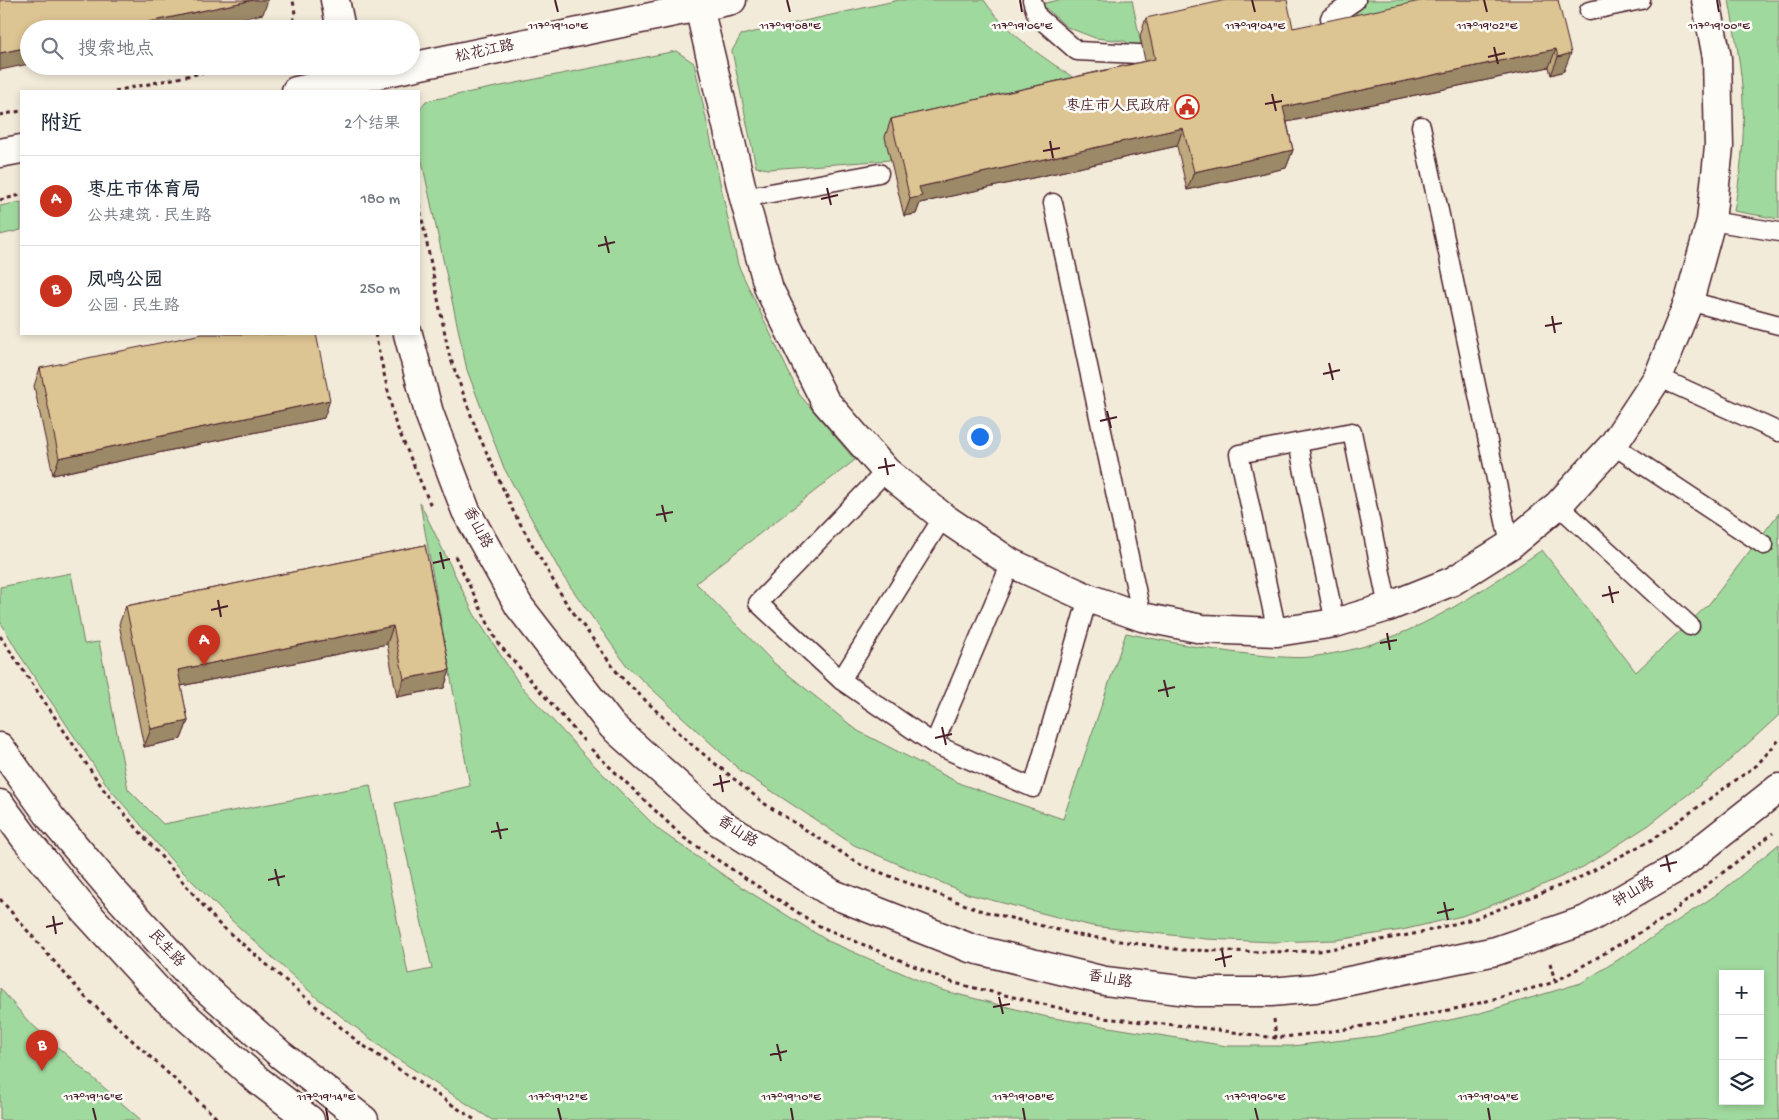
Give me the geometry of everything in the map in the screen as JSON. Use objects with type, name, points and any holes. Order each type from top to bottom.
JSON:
[{"type":"street","points":[[335,0],[339,20]]},
{"type":"street","name":"松花江路","points":[[420,65],[732,0]]},
{"type":"street","points":[[698,7],[744,198],[769,289],[825,401],[886,471],[943,517],[1011,563],[1088,598],[1142,617],[1202,629],[1277,632],[1335,623],[1388,607],[1453,581],[1510,545],[1558,505],[1613,444],[1658,376],[1689,301],[1711,221],[1719,147],[1717,58],[1706,0]]},
{"type":"street","name":"松花江路","points":[[301,90],[370,75]]},
{"type":"street","points":[[0,153],[20,149]]},
{"type":"street","name":"香山路","points":[[408,335],[428,413],[466,511],[519,606],[612,726],[719,822],[833,894],[970,948],[1105,981],[1196,992],[1271,992],[1315,988],[1496,951]]},
{"type":"street","name":"民生路","points":[[0,747],[51,818],[112,890],[187,972],[281,1055],[364,1120]]},
{"type":"street","name":"钟山路","points":[[1496,951],[1586,920],[1672,871],[1779,788]]},
{"type":"street","points":[[0,804],[24,838],[86,912],[163,996],[259,1081],[310,1120]]},
{"type":"lane","points":[[1032,0],[1037,16],[1077,51],[1158,56]]},
{"type":"lane","points":[[1330,18],[1356,0]]},
{"type":"lane","points":[[1590,11],[1641,0]]},
{"type":"lane","points":[[1421,126],[1510,545]]},
{"type":"lane","points":[[744,198],[879,172]]},
{"type":"lane","points":[[1053,203],[1142,617]]},
{"type":"lane","points":[[1711,221],[1779,232]]},
{"type":"lane","points":[[1689,301],[1779,325]]},
{"type":"lane","points":[[1658,376],[1779,432]]},
{"type":"lane","points":[[1277,632],[1240,454],[1352,432],[1388,607]]},
{"type":"lane","points":[[1298,443],[1335,623]]},
{"type":"lane","points":[[1613,444],[1764,545]]},
{"type":"lane","points":[[886,471],[758,603],[841,680],[934,744],[1034,788],[1088,598]]},
{"type":"lane","points":[[1558,505],[1690,626]]},
{"type":"lane","points":[[841,680],[943,517]]},
{"type":"lane","points":[[934,744],[1011,563]]},
{"type":"path","points":[[293,0],[295,14],[293,20]]},
{"type":"path","points":[[120,90],[192,75]]},
{"type":"path","points":[[0,115],[20,111]]},
{"type":"path","points":[[0,200],[20,195]]},
{"type":"path","points":[[420,209],[449,354],[472,419],[514,513],[565,601],[619,676],[691,744],[766,804],[861,865],[979,910],[1078,935],[1182,950],[1319,951],[1419,933],[1476,918],[1575,880],[1653,839],[1757,765],[1779,740]]},
{"type":"path","points":[[374,335],[395,422],[431,508]]},
{"type":"path","points":[[453,552],[497,642],[594,752],[684,838],[817,925],[954,983],[1102,1018],[1196,1027],[1276,1038]]},
{"type":"path","points":[[0,636],[104,790],[219,924],[358,1042],[475,1120]]},
{"type":"path","points":[[0,899],[85,997],[219,1120]]},
{"type":"green space","points":[[899,0],[984,0],[1006,27],[1020,39],[1092,90],[890,160],[768,169],[756,167],[732,51],[741,35]]},
{"type":"green space","points":[[1059,0],[1132,0],[1143,54],[1125,41],[1095,38],[1067,27],[1041,4]]},
{"type":"green space","points":[[1364,0],[1501,0],[1344,34]]},
{"type":"green space","points":[[1729,0],[1779,0],[1779,219],[1734,211],[1742,158],[1743,117],[1740,64]]},
{"type":"green space","points":[[676,51],[694,63],[738,265],[799,394],[855,460],[696,583],[774,663],[858,731],[961,784],[1063,819],[1126,633],[1196,647],[1293,658],[1349,650],[1379,642],[1436,617],[1463,602],[1542,550],[1636,672],[1709,604],[1779,513],[1779,715],[1718,771],[1649,825],[1583,867],[1527,892],[1462,916],[1402,930],[1336,940],[1273,942],[1206,939],[1092,926],[968,894],[854,845],[741,771],[627,666],[562,575],[504,468],[467,370],[420,153],[420,109],[426,101]]},
{"type":"green space","points":[[20,202],[20,230],[0,235],[0,206]]},
{"type":"green space","points":[[420,503],[474,614],[520,685],[592,763],[659,830],[732,881],[828,941],[941,990],[1047,1017],[1227,1046],[1292,1046],[1377,1036],[1477,1014],[1581,983],[1722,891],[1779,844],[1779,1120],[492,1120],[393,1056],[316,997],[229,918],[172,861],[109,788],[21,657],[0,621],[0,587],[71,573],[84,644],[99,642],[128,789],[163,824],[370,785],[408,974],[432,969],[395,803],[470,786]]},
{"type":"green space","points":[[0,988],[28,1021],[141,1120],[0,1120]]},
{"type":"building","points":[[0,0],[253,0],[159,20],[20,20],[20,49],[0,53]]},
{"type":"building","name":"枣庄市人民政府","points":[[1226,0],[1287,0],[1293,28],[1425,0],[1558,0],[1571,53],[1558,57],[1556,49],[1283,107],[1293,150],[1194,172],[1183,128],[919,187],[922,196],[910,199],[891,119],[1155,59],[1146,18]]},
{"type":"building","points":[[197,335],[316,335],[330,400],[59,458],[40,368]]},
{"type":"building","points":[[425,545],[450,670],[404,679],[393,626],[178,670],[188,721],[151,729],[126,606]]},
{"type":"place","name":"枣庄市人民政府","points":[[1187,107]]},
{"type":"place","name":"枣庄市体育局","points":[[204,666]]},
{"type":"place","name":"凤鸣公园","points":[[42,1071]]}]
